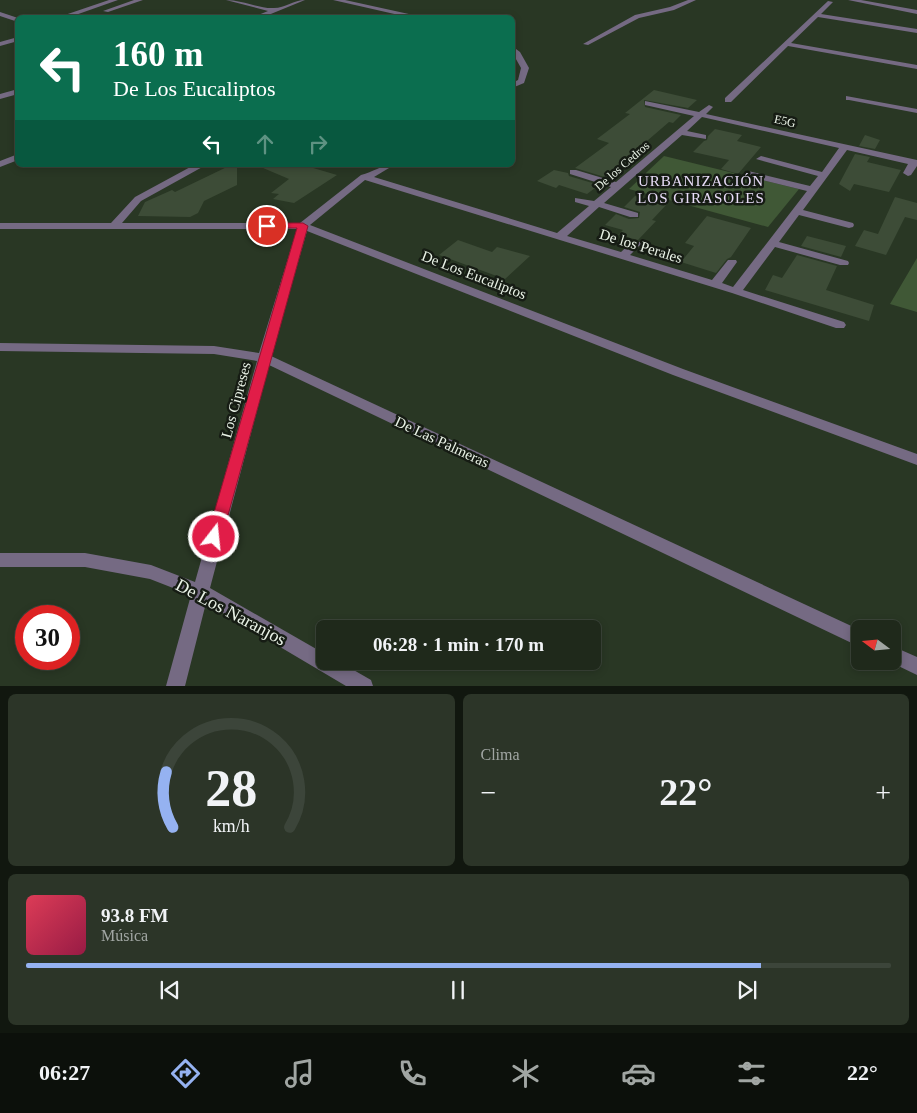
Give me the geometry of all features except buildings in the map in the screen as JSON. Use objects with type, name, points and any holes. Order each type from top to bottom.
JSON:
[{"type":"street","points":[[68,15],[115,0]]},
{"type":"street","points":[[93,15],[140,0]]},
{"type":"street","points":[[229,0],[274,10]]},
{"type":"street","points":[[262,15],[302,0]]},
{"type":"street","points":[[336,0],[409,15]]},
{"type":"street","points":[[586,44],[637,16],[672,9],[693,0]]},
{"type":"street","points":[[851,0],[917,12]]},
{"type":"street","points":[[728,100],[830,2]]},
{"type":"street","points":[[0,14],[15,19]]},
{"type":"street","points":[[817,14],[917,31]]},
{"type":"street","points":[[0,44],[15,40]]},
{"type":"street","points":[[786,44],[917,67]]},
{"type":"street","points":[[515,50],[525,68],[521,81],[515,84]]},
{"type":"street","points":[[0,97],[15,92]]},
{"type":"street","points":[[849,98],[917,111]]},
{"type":"street","name":"E5G","points":[[648,103],[915,163]]},
{"type":"street","name":"De los Cedros","points":[[560,236],[709,107]]},
{"type":"street","points":[[679,134],[700,139]]},
{"type":"street","points":[[736,291],[845,147]]},
{"type":"street","points":[[0,164],[15,158]]},
{"type":"street","points":[[761,159],[824,175]]},
{"type":"street","points":[[908,173],[915,163]]},
{"type":"street","points":[[114,226],[138,199],[197,167]]},
{"type":"street","points":[[303,226],[364,177],[375,174],[386,167]]},
{"type":"street","points":[[573,172],[619,186]]},
{"type":"street","points":[[748,174],[813,190]]},
{"type":"street","name":"De los Perales","points":[[364,177],[840,324]]},
{"type":"street","points":[[578,200],[634,215]]},
{"type":"street","points":[[796,211],[849,225]]},
{"type":"street","name":"De Los Eucaliptos","points":[[0,226],[303,226],[668,368],[917,460]]},
{"type":"street","name":"Los Cipreses","points":[[175,686],[264,358],[303,226]]},
{"type":"street","points":[[772,243],[844,263]]},
{"type":"street","points":[[623,256],[636,244]]},
{"type":"street","points":[[714,284],[732,262]]},
{"type":"street","name":"De Las Palmeras","points":[[0,347],[214,350],[264,358],[851,635]]},
{"type":"street","name":"De Los Naranjos","points":[[0,560],[85,560],[151,572],[200,591],[364,686]]},
{"type":"street","points":[[901,658],[917,666]]},
{"type":"green space","points":[[664,156],[799,189],[768,227],[629,189]]},
{"type":"green space","points":[[917,258],[917,312],[890,304]]},
{"type":"district","name":"URBANIZACIÓN LOS GIRASOLES","points":[[701,190]]},
{"type":"route","points":[[214,537],[303,226],[267,226]]}]
